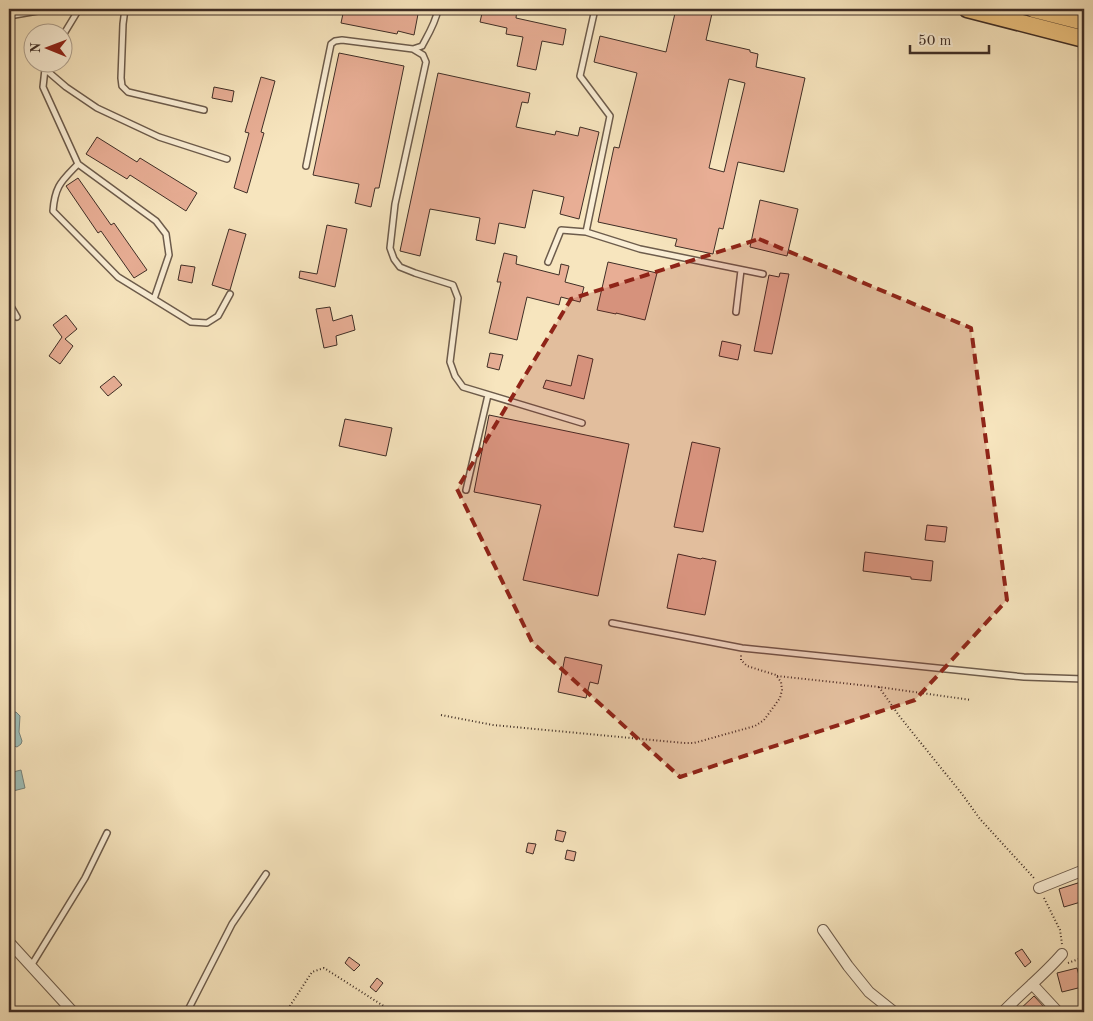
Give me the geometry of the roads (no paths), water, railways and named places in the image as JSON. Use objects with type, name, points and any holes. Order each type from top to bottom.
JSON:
[{"type":"main road","points":[[967,9],[1084,39]]},
{"type":"main road","points":[[1033,9],[1084,22]]},
{"type":"street","points":[[1039,888],[1084,870]]},
{"type":"street","points":[[823,930],[869,992],[894,1012]]},
{"type":"street","points":[[9,942],[73,1012]]},
{"type":"street","points":[[1003,1012],[1049,970],[1062,954]]},
{"type":"street","points":[[1032,984],[1058,1012]]},
{"type":"lane","points":[[9,16],[48,9]]},
{"type":"lane","points":[[71,22],[79,9]]},
{"type":"lane","points":[[125,9],[122,86],[128,92],[204,110]]},
{"type":"lane","points":[[306,166],[331,44],[342,40],[413,49],[422,46],[438,9]]},
{"type":"lane","points":[[586,232],[610,116],[580,76],[595,9]]},
{"type":"lane","points":[[413,49],[423,56],[426,62],[395,204],[390,248],[394,259],[400,267],[452,285],[458,298],[450,362],[455,376],[463,387],[582,423]]},
{"type":"lane","points":[[46,72],[43,88],[78,164],[156,221],[166,234],[169,256],[154,299]]},
{"type":"lane","points":[[50,72],[97,108],[159,137],[228,159]]},
{"type":"lane","points":[[78,164],[59,184],[54,198],[53,211],[118,277],[191,322],[207,322],[218,316],[230,294]]},
{"type":"lane","points":[[548,262],[561,230],[586,232],[640,249],[763,274]]},
{"type":"lane","points":[[736,312],[741,270]]},
{"type":"lane","points":[[9,303],[17,317]]},
{"type":"lane","points":[[466,490],[488,394]]},
{"type":"lane","points":[[612,623],[742,648],[1024,677],[1084,679]]},
{"type":"lane","points":[[31,966],[85,878],[108,833]]},
{"type":"lane","points":[[187,1012],[232,924],[266,874]]},
{"type":"water","points":[[16,712],[20,716],[19,732],[22,741],[17,747],[11,745],[9,730],[9,713]]},
{"type":"water","points":[[21,770],[25,788],[9,792],[9,773]]}]
